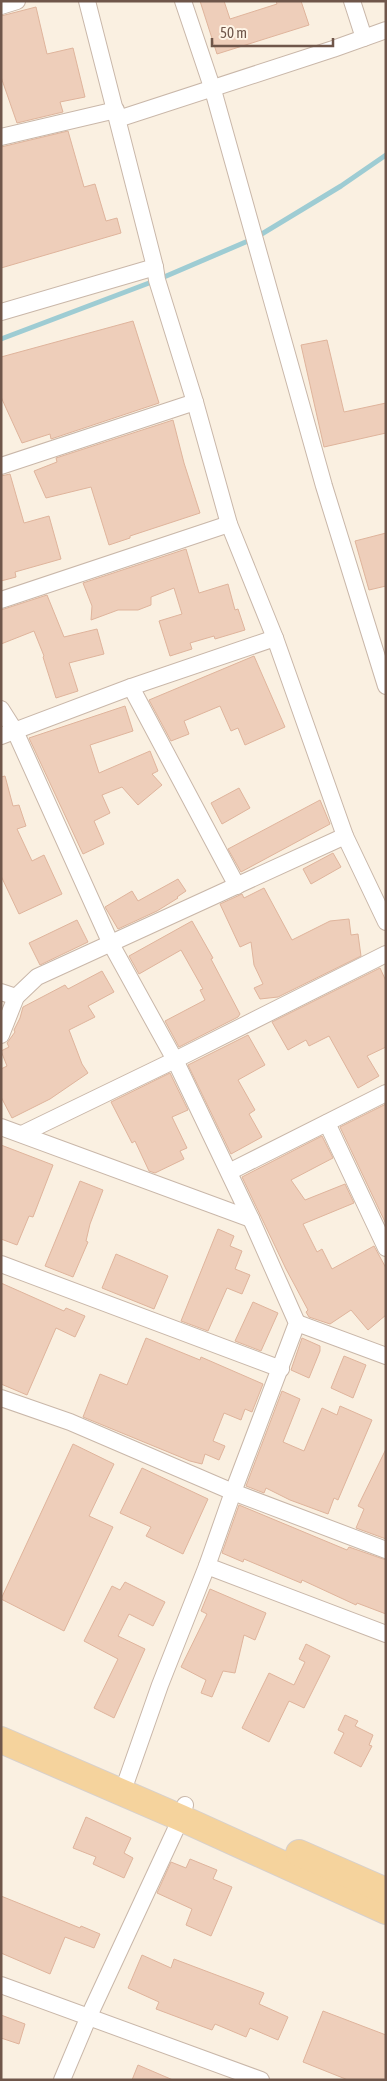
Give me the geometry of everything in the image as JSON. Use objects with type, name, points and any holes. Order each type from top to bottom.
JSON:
[{"type":"main road","points":[[1,1724],[126,1782],[183,1812],[386,1911]]},
{"type":"main road","points":[[1,1740],[386,1891]]},
{"type":"street","points":[[1,6],[17,1]]},
{"type":"street","points":[[87,1],[117,114],[157,280],[195,402],[229,524],[275,638],[345,836],[386,922]]},
{"type":"street","points":[[183,1],[212,90],[324,486],[386,686]]},
{"type":"street","points":[[352,1],[364,38]]},
{"type":"street","points":[[1,137],[117,114],[212,90],[386,30]]},
{"type":"street","points":[[1,312],[155,267]]},
{"type":"street","points":[[1,466],[195,402]]},
{"type":"street","points":[[1,600],[229,524]]},
{"type":"street","points":[[8,733],[131,687],[275,638]]},
{"type":"street","points":[[131,687],[237,886]]},
{"type":"street","points":[[1,709],[8,733],[111,944],[175,1060],[252,1219],[297,1323],[207,1566],[163,1677],[126,1782]]},
{"type":"street","points":[[1,1035],[9,995],[37,977],[345,836]]},
{"type":"street","points":[[22,1134],[386,954]]},
{"type":"street","points":[[229,1172],[386,1093]]},
{"type":"street","points":[[327,1123],[386,1248]]},
{"type":"street","points":[[1,1127],[252,1219]]},
{"type":"street","points":[[1,1264],[281,1369]]},
{"type":"street","points":[[297,1323],[386,1356]]},
{"type":"street","points":[[1,1398],[70,1422],[233,1492],[386,1550]]},
{"type":"street","points":[[207,1566],[386,1634]]},
{"type":"street","points":[[62,2080],[88,2016],[183,1812]]},
{"type":"street","points":[[1,1985],[261,2080]]},
{"type":"building","points":[[200,1],[224,1],[230,19],[277,4],[276,1],[301,1],[309,25],[217,54]]},
{"type":"building","points":[[36,7],[47,54],[73,48],[85,97],[60,102],[63,112],[17,123],[1,77],[1,16]]},
{"type":"building","points":[[68,131],[84,187],[95,184],[106,221],[117,218],[121,233],[1,268],[1,147]]},
{"type":"building","points":[[133,321],[159,403],[51,439],[50,434],[22,443],[1,397],[1,357]]},
{"type":"building","points":[[327,340],[344,412],[386,403],[386,433],[324,447],[301,345]]},
{"type":"building","points":[[173,420],[200,513],[130,536],[130,538],[109,545],[91,487],[46,498],[34,471],[57,462],[56,458]]},
{"type":"building","points":[[10,474],[24,523],[49,516],[61,559],[15,572],[16,577],[1,581],[1,476]]},
{"type":"building","points":[[386,533],[386,586],[369,590],[355,541]]},
{"type":"building","points":[[186,549],[199,593],[228,584],[235,610],[238,609],[245,630],[215,639],[214,636],[190,643],[192,649],[170,656],[159,621],[182,614],[174,588],[151,597],[151,605],[138,610],[118,610],[91,620],[92,606],[83,583]]},
{"type":"building","points":[[47,595],[64,637],[97,629],[104,654],[69,663],[78,691],[56,698],[44,656],[34,631],[1,644],[1,610]]},
{"type":"building","points":[[254,656],[285,727],[245,745],[238,728],[231,731],[220,706],[184,721],[189,734],[171,741],[149,700]]},
{"type":"building","points":[[125,706],[133,731],[90,745],[99,773],[150,751],[158,771],[152,774],[162,785],[138,805],[122,787],[102,795],[110,813],[94,821],[104,844],[83,854],[29,738]]},
{"type":"building","points":[[5,776],[13,806],[19,805],[26,826],[17,829],[32,861],[44,855],[62,894],[19,914],[1,876],[1,777]]},
{"type":"building","points":[[239,788],[250,808],[222,824],[211,803]]},
{"type":"building","points":[[320,800],[330,824],[241,872],[228,849]]},
{"type":"building","points":[[333,853],[341,867],[311,884],[303,869]]},
{"type":"building","points":[[178,879],[186,891],[178,898],[157,911],[118,929],[105,907],[132,891],[138,901]]},
{"type":"building","points":[[264,888],[292,940],[330,921],[349,919],[351,935],[358,934],[361,956],[278,997],[260,999],[254,988],[263,984],[254,965],[251,942],[240,947],[220,904],[242,894],[244,898]]},
{"type":"building","points":[[77,920],[88,942],[40,965],[29,943]]},
{"type":"building","points":[[192,921],[213,958],[211,959],[240,1014],[238,1017],[179,1047],[165,1021],[205,1000],[200,990],[203,989],[181,950],[139,974],[129,956]]},
{"type":"building","points":[[380,968],[386,981],[386,1047],[367,1056],[379,1076],[358,1088],[329,1036],[309,1046],[306,1040],[288,1050],[272,1022]]},
{"type":"building","points":[[102,971],[114,992],[88,1006],[95,1017],[69,1030],[82,1064],[88,1073],[50,1099],[12,1118],[1,1097],[1,1069],[7,1066],[1,1051],[9,1047],[7,1043],[15,1032],[14,1030],[23,1007],[65,985],[68,989]]},
{"type":"building","points":[[248,1035],[265,1065],[238,1080],[255,1110],[249,1114],[262,1137],[231,1154],[188,1065]]},
{"type":"building","points":[[170,1073],[188,1110],[172,1117],[187,1148],[180,1151],[184,1159],[155,1173],[149,1171],[135,1141],[132,1143],[111,1102]]},
{"type":"building","points":[[386,1104],[386,1224],[340,1127]]},
{"type":"building","points":[[322,1136],[333,1158],[291,1180],[305,1200],[345,1184],[354,1203],[303,1224],[317,1252],[322,1249],[332,1269],[374,1246],[386,1268],[386,1315],[368,1330],[351,1310],[330,1324],[309,1317],[306,1312],[308,1310],[242,1177]]},
{"type":"building","points":[[1,1145],[53,1165],[33,1217],[29,1216],[17,1245],[1,1239]]},
{"type":"building","points":[[80,1181],[103,1190],[90,1224],[86,1241],[88,1242],[73,1277],[45,1266]]},
{"type":"building","points":[[218,1229],[234,1236],[230,1246],[242,1251],[235,1269],[250,1275],[242,1294],[227,1288],[208,1331],[181,1321]]},
{"type":"building","points":[[116,1254],[168,1276],[154,1309],[102,1288]]},
{"type":"building","points":[[1,1283],[64,1311],[66,1308],[85,1316],[75,1337],[56,1328],[27,1395],[1,1384]]},
{"type":"building","points":[[253,1302],[278,1313],[261,1351],[235,1341]]},
{"type":"building","points":[[146,1338],[200,1360],[201,1357],[263,1384],[252,1412],[245,1409],[241,1420],[224,1413],[213,1441],[225,1446],[219,1460],[205,1454],[202,1464],[190,1461],[83,1417],[100,1374],[127,1385]]},
{"type":"building","points":[[302,1338],[320,1346],[320,1351],[309,1378],[291,1370]]},
{"type":"building","points":[[344,1356],[366,1365],[353,1398],[331,1388]]},
{"type":"building","points":[[282,1391],[300,1399],[283,1442],[304,1451],[322,1408],[337,1415],[340,1406],[372,1420],[338,1500],[334,1498],[328,1514],[290,1500],[266,1488],[264,1493],[246,1486]]},
{"type":"building","points":[[73,1444],[114,1464],[89,1516],[113,1527],[64,1631],[1,1599]]},
{"type":"building","points":[[386,1449],[386,1539],[356,1528],[364,1509],[358,1506]]},
{"type":"building","points":[[142,1468],[208,1499],[183,1554],[146,1536],[151,1527],[120,1513]]},
{"type":"building","points":[[239,1505],[347,1550],[349,1547],[386,1560],[386,1614],[357,1603],[356,1605],[302,1580],[301,1583],[244,1559],[243,1562],[222,1553]]},
{"type":"building","points":[[125,1582],[165,1602],[153,1626],[129,1614],[118,1636],[145,1649],[114,1718],[94,1708],[118,1659],[84,1641],[112,1586],[120,1590]]},
{"type":"building","points":[[210,1589],[266,1613],[255,1640],[244,1635],[235,1673],[223,1671],[212,1697],[201,1693],[206,1680],[181,1667],[207,1614],[201,1611]]},
{"type":"building","points":[[306,1644],[330,1656],[304,1708],[289,1701],[269,1742],[242,1728],[269,1673],[294,1685],[305,1662],[299,1659]]},
{"type":"building","points":[[345,1715],[358,1721],[355,1726],[373,1735],[369,1745],[372,1746],[361,1767],[334,1753],[344,1733],[338,1730]]},
{"type":"building","points":[[86,1817],[131,1838],[124,1853],[133,1858],[124,1878],[93,1864],[96,1857],[73,1848]]},
{"type":"building","points":[[190,1859],[217,1870],[213,1879],[232,1887],[211,1936],[186,1925],[192,1909],[157,1893],[171,1862],[186,1868]]},
{"type":"building","points":[[1,1896],[80,1928],[81,1926],[100,1934],[94,1948],[65,1937],[50,1974],[1,1953]]},
{"type":"building","points":[[142,1955],[171,1968],[174,1959],[264,1993],[259,2004],[288,2017],[278,2040],[250,2028],[246,2037],[215,2024],[212,2030],[156,2009],[159,2002],[128,1988]]},
{"type":"building","points":[[323,2011],[386,2035],[386,2080],[348,2080],[303,2062]]},
{"type":"building","points":[[1,2015],[25,2024],[19,2044],[1,2038]]},
{"type":"building","points":[[138,2065],[173,2080],[132,2080]]},
{"type":"waterway","points":[[1,339],[157,280],[255,238],[341,186],[386,155]]}]
